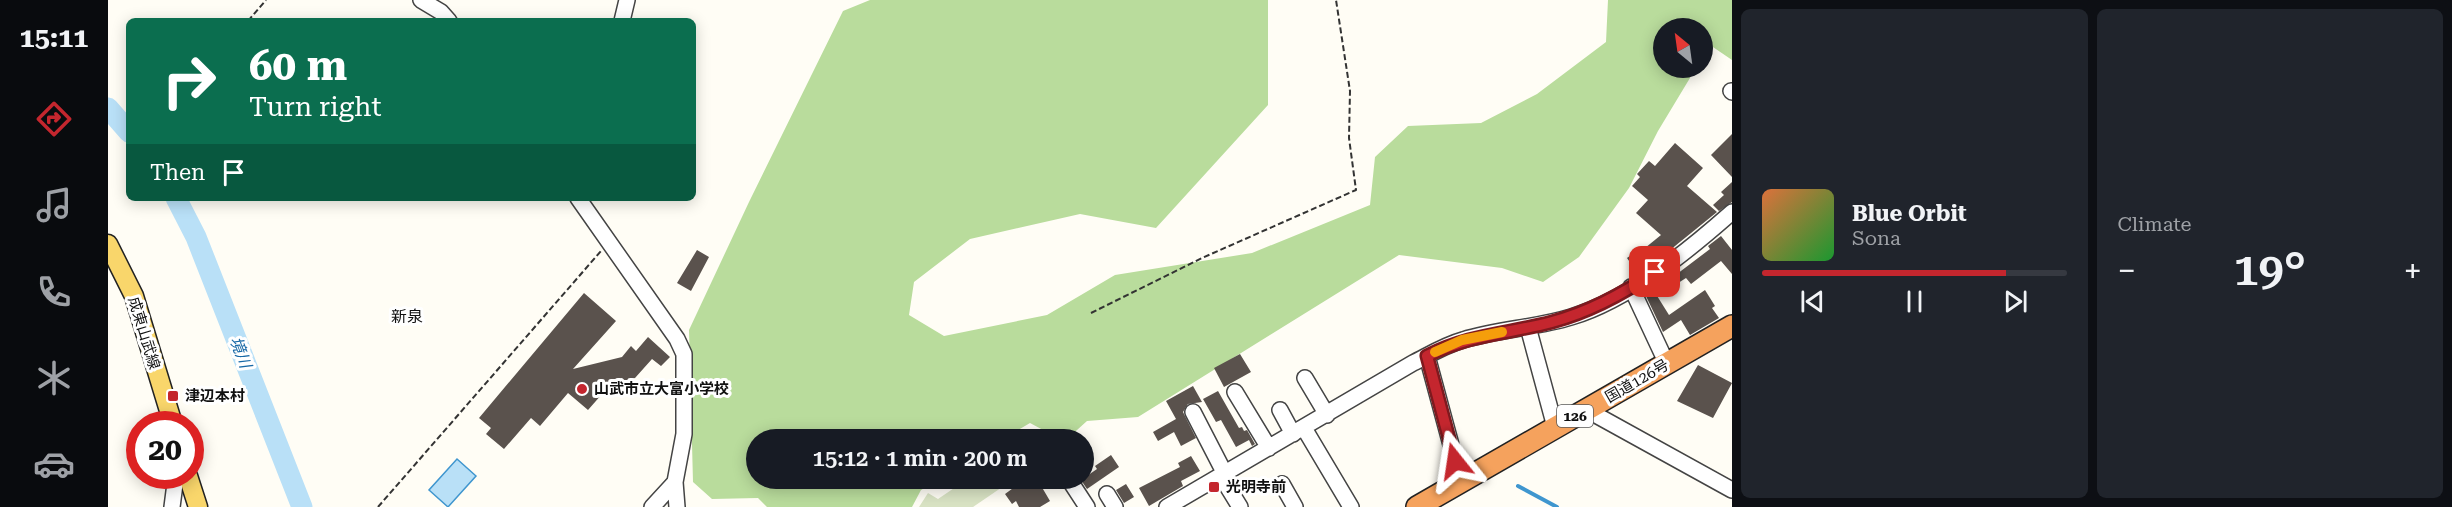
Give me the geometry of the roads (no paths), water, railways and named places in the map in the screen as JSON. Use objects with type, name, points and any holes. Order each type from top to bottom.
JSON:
[{"type":"highway","name":"国道126号","points":[[1417,507],[1732,326]]},
{"type":"main road","name":"成東山武線","points":[[108,244],[134,296],[169,411]]},
{"type":"main road","points":[[192,489],[198,507]]},
{"type":"street","points":[[421,0],[444,11]]},
{"type":"street","points":[[623,18],[627,0]]},
{"type":"street","points":[[582,201],[677,339],[684,354],[684,434],[675,482],[677,507]]},
{"type":"street","points":[[1167,507],[1427,356],[1462,340],[1574,316],[1631,287],[1682,254],[1730,218]]},
{"type":"street","points":[[1631,287],[1667,364]]},
{"type":"street","points":[[1528,327],[1556,428]]},
{"type":"street","points":[[1427,356],[1461,482]]},
{"type":"street","points":[[1305,378],[1327,415]]},
{"type":"street","points":[[1235,392],[1269,448]]},
{"type":"street","points":[[1280,410],[1299,431],[1352,507]]},
{"type":"street","points":[[1587,410],[1732,490]]},
{"type":"street","points":[[1193,412],[1240,507]]},
{"type":"street","points":[[652,507],[675,482]]},
{"type":"street","points":[[1282,484],[1295,507]]},
{"type":"street","points":[[172,507],[174,489]]},
{"type":"street","points":[[1075,489],[1087,507]]},
{"type":"water","points":[[457,459],[476,476],[448,507],[429,490]]},
{"type":"waterway","name":"境川","points":[[108,108],[126,129]]},
{"type":"waterway","name":"境川","points":[[178,201],[196,237],[302,507]]},
{"type":"waterway","points":[[1518,486],[1557,507]]},
{"type":"place","name":"山武市立大富小学校","points":[[582,389]]},
{"type":"place","name":"津辺本村","points":[[173,396]]},
{"type":"place","name":"光明寺前","points":[[1214,487]]},
{"type":"district","name":"新泉","points":[[407,316]]}]
